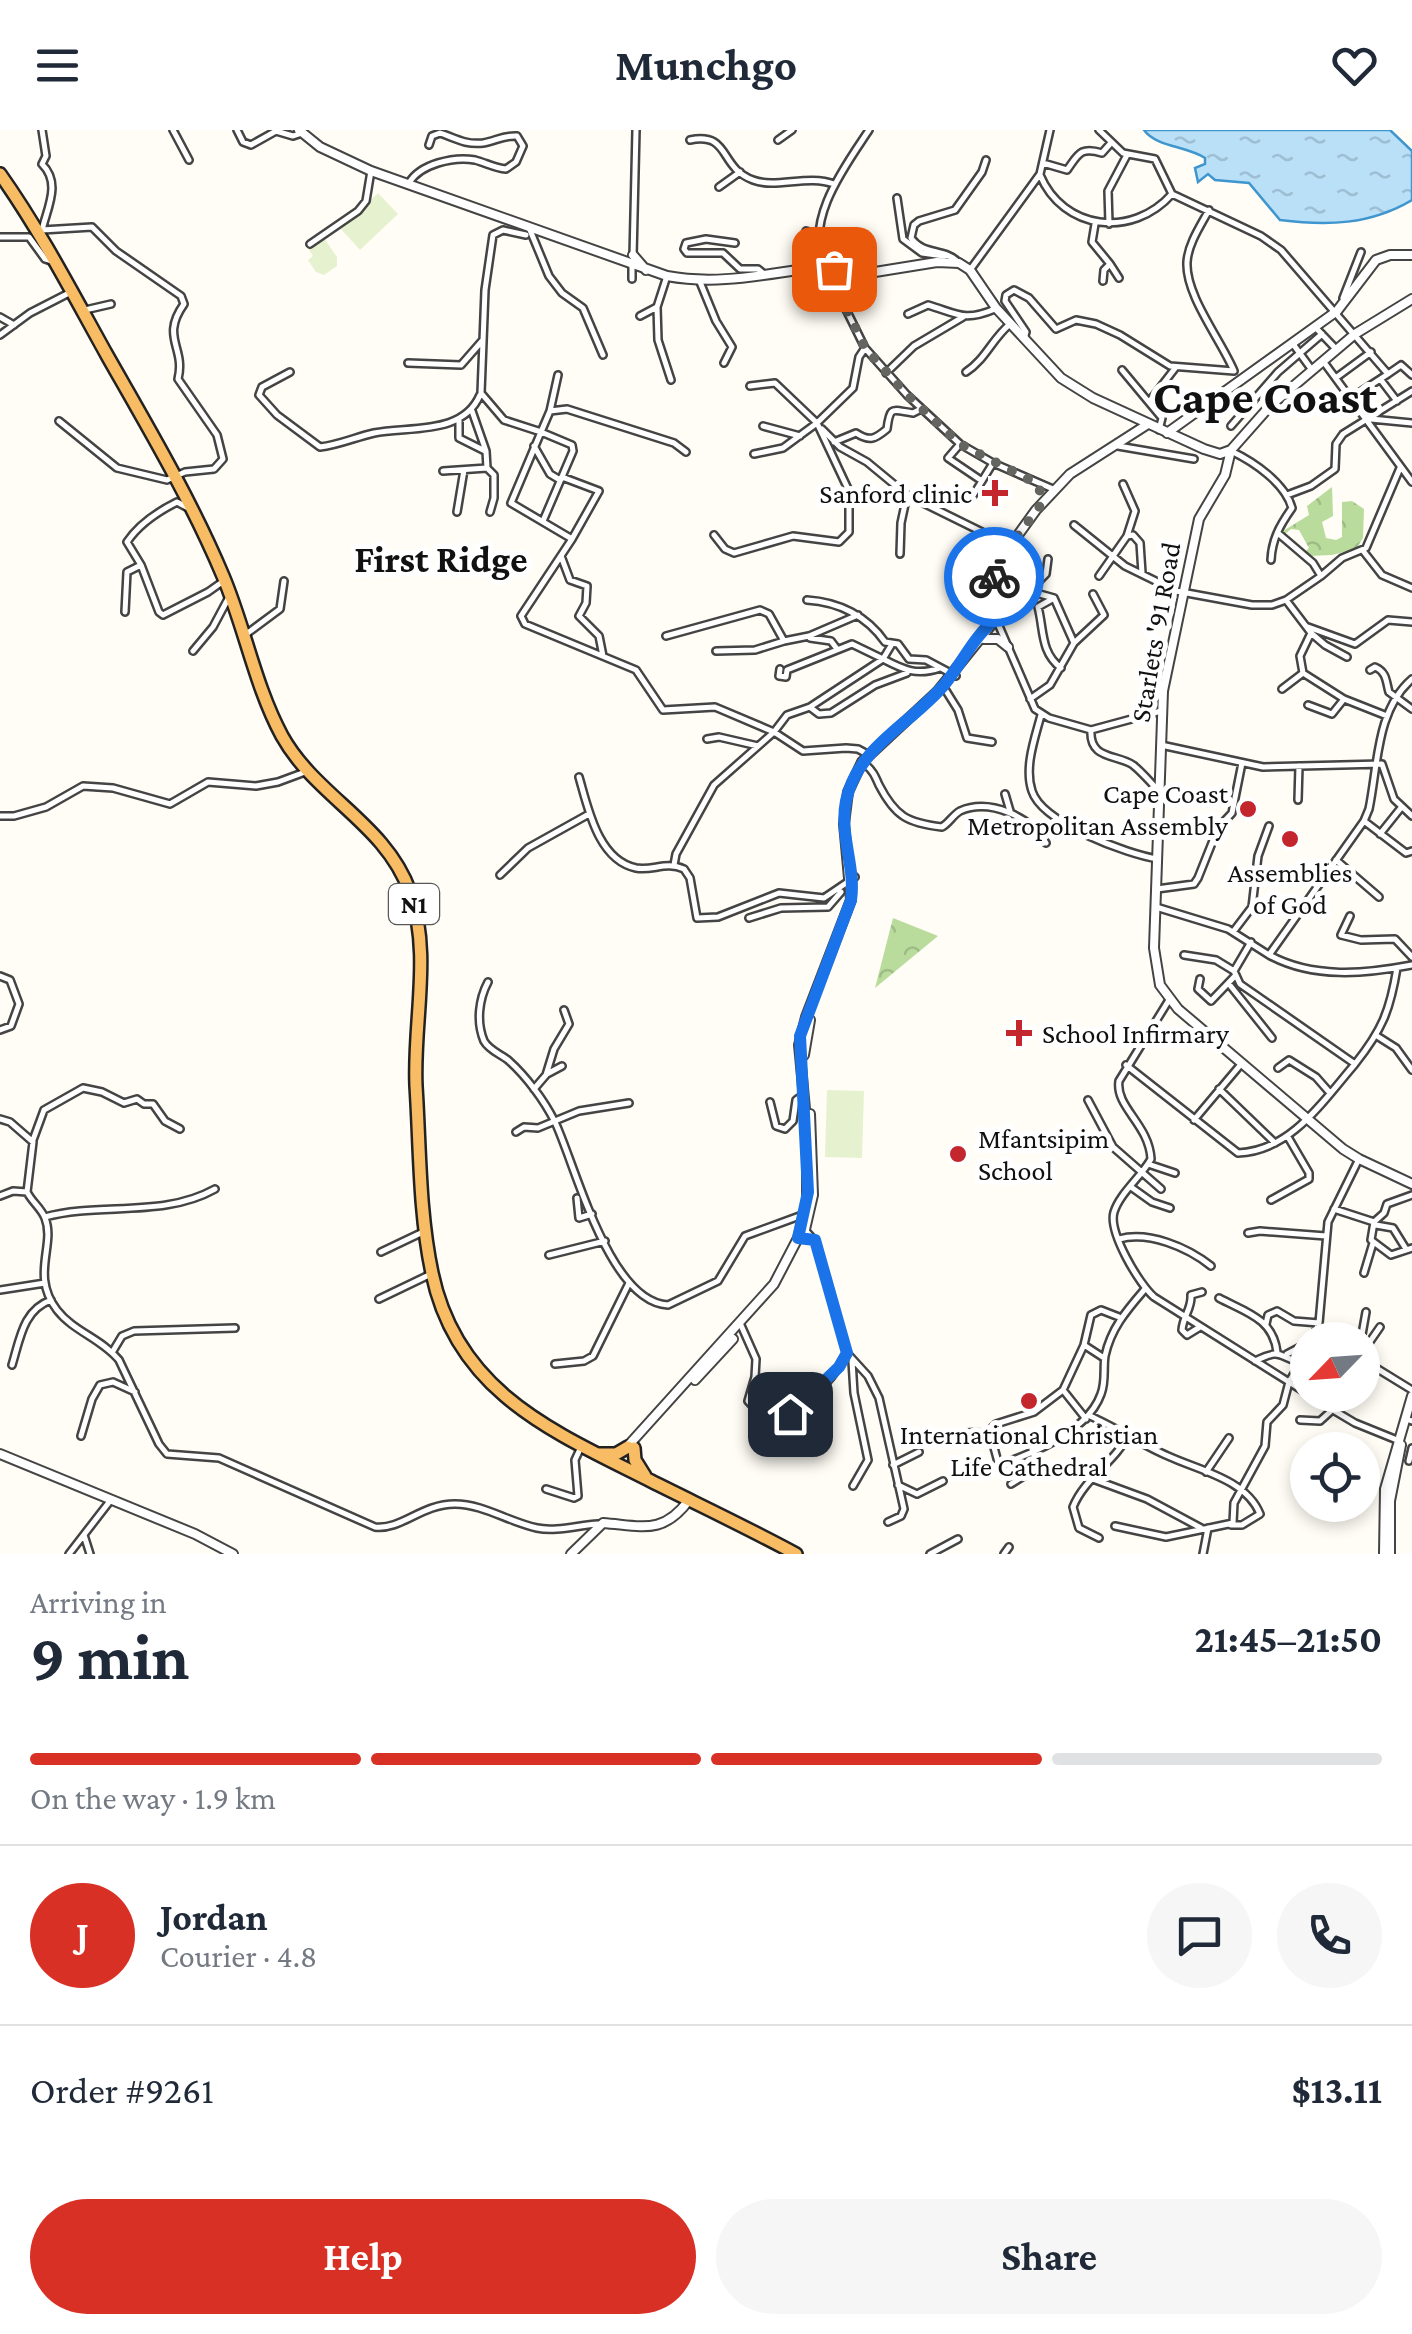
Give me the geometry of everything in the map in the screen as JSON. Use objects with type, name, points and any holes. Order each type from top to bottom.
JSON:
[{"type":"highway","name":"N1","points":[[0,174],[42,234],[54,262],[176,476],[225,580],[270,712],[284,739],[308,772],[371,829],[403,874],[415,908],[421,960],[414,1046],[426,1231],[432,1274],[454,1331],[491,1384],[538,1423],[796,1554]]},
{"type":"highway","points":[[596,1454],[616,1454],[631,1447],[638,1467],[648,1479]]},
{"type":"street","points":[[42,130],[46,156],[42,164],[54,183],[42,234],[92,227],[116,251],[180,296],[184,304],[175,314],[173,330],[182,366],[178,378],[217,435],[224,454],[217,468],[188,471],[164,480],[114,466],[80,434],[59,421]]},
{"type":"street","points":[[173,130],[189,160]]},
{"type":"street","points":[[236,130],[243,142],[251,145],[276,130],[293,136],[300,132],[334,155],[371,172],[526,231],[631,266],[700,282],[736,281],[824,267],[875,272],[956,259]]},
{"type":"street","points":[[632,279],[636,130]]},
{"type":"street","points":[[778,140],[792,130]]},
{"type":"street","points":[[869,130],[828,195],[820,235],[824,267],[865,348],[921,409],[960,444],[1053,490]]},
{"type":"street","points":[[970,270],[1040,174],[1050,130]]},
{"type":"street","points":[[1099,130],[1110,144],[1128,155],[1155,159],[1172,194],[1281,250],[1339,308],[1388,374]]},
{"type":"street","points":[[408,185],[424,168],[460,160],[506,170],[516,162],[523,146],[518,136],[484,143],[453,141],[440,133],[432,136],[429,145]]},
{"type":"street","points":[[690,140],[708,136],[714,139],[740,172],[756,182],[822,179],[834,184]]},
{"type":"street","points":[[1043,164],[1067,170],[1081,151],[1102,153],[1110,144]]},
{"type":"street","points":[[1109,224],[1108,191],[1128,155]]},
{"type":"street","points":[[986,160],[960,206],[943,216],[919,221],[911,238],[920,248],[956,259],[970,270],[1010,324],[1077,390],[1211,452],[1231,454],[1266,474],[1287,496],[1292,508],[1280,523],[1271,560]]},
{"type":"street","points":[[310,244],[358,211],[366,201],[371,172]]},
{"type":"street","points":[[719,186],[740,172]]},
{"type":"street","points":[[1040,174],[1052,197],[1095,224],[1126,222],[1172,194]]},
{"type":"street","points":[[1029,191],[1045,188]]},
{"type":"street","points":[[897,198],[907,244],[933,256],[956,259]]},
{"type":"street","points":[[1208,210],[1188,258],[1188,274],[1195,298],[1240,381]]},
{"type":"street","points":[[1095,224],[1092,242],[1119,278]]},
{"type":"street","points":[[290,372],[262,388],[259,395],[278,416],[320,447],[370,434],[459,420],[472,411],[481,394],[488,254],[493,236],[503,230],[526,231]]},
{"type":"street","points":[[526,231],[562,293],[583,308],[603,355]]},
{"type":"street","points":[[806,232],[820,235]]},
{"type":"street","points":[[0,238],[28,237],[45,259],[54,262]]},
{"type":"street","points":[[735,242],[706,238],[686,243],[684,249],[687,254],[722,253],[740,269],[758,270],[765,275]]},
{"type":"street","points":[[1339,308],[1361,252]]},
{"type":"street","points":[[615,260],[631,253]]},
{"type":"street","points":[[631,253],[646,270]]},
{"type":"street","points":[[1231,426],[1300,353],[1376,260],[1390,255],[1412,255]]},
{"type":"street","points":[[1103,282],[1104,270],[1110,264]]},
{"type":"street","points":[[667,276],[656,328],[670,380]]},
{"type":"street","points":[[700,282],[716,321],[732,346],[724,362]]},
{"type":"street","points":[[1024,339],[1026,332],[1005,301],[1006,295],[1014,290],[1029,298],[1056,329],[1076,320],[1096,324],[1120,334],[1155,359],[1176,366],[1234,371]]},
{"type":"street","points":[[0,335],[30,313],[71,292]]},
{"type":"street","name":"Starlets '91 Road","points":[[1169,1000],[1155,965],[1158,744],[1182,592],[1199,519],[1225,475],[1231,454],[1270,406],[1355,334],[1412,299]]},
{"type":"street","points":[[82,311],[111,304]]},
{"type":"street","points":[[908,314],[928,305],[963,317],[976,317],[996,308]]},
{"type":"street","points":[[640,316],[658,306]]},
{"type":"street","points":[[0,317],[14,325]]},
{"type":"street","points":[[886,373],[914,346],[963,317]]},
{"type":"street","points":[[966,372],[1010,324]]},
{"type":"street","points":[[1163,432],[1178,426],[1293,344],[1319,331]]},
{"type":"street","points":[[1319,331],[1336,349]]},
{"type":"street","points":[[408,363],[458,366],[484,339]]},
{"type":"street","points":[[1293,344],[1312,370]]},
{"type":"street","points":[[754,454],[776,452],[819,425],[853,388],[859,356],[865,348]]},
{"type":"street","points":[[1336,377],[1371,352]]},
{"type":"street","points":[[1322,362],[1412,482]]},
{"type":"street","points":[[1351,398],[1401,365],[1412,375]]},
{"type":"street","points":[[1148,402],[1176,366]]},
{"type":"street","points":[[1122,370],[1162,419],[1163,432]]},
{"type":"street","points":[[511,503],[550,410],[558,375]]},
{"type":"street","points":[[1381,380],[1397,401]]},
{"type":"street","points":[[750,386],[774,383],[834,442],[878,470],[907,496],[982,532]]},
{"type":"street","points":[[1287,496],[1335,469],[1339,438],[1412,390]]},
{"type":"street","points":[[481,394],[504,420],[573,448],[543,520]]},
{"type":"street","points":[[550,410],[567,409],[674,443],[686,452]]},
{"type":"street","points":[[834,442],[851,434],[876,439],[888,429],[890,412],[913,414],[921,409]]},
{"type":"street","points":[[472,411],[486,451],[487,468]]},
{"type":"street","points":[[1368,419],[1412,422]]},
{"type":"street","points":[[459,420],[460,439],[486,451]]},
{"type":"street","points":[[1148,424],[1070,474],[1053,490],[996,567],[995,605],[996,619],[1040,715],[1091,730],[1162,710]]},
{"type":"street","points":[[714,535],[734,554],[793,536],[834,542],[846,538],[851,522],[849,490],[819,425]]},
{"type":"street","points":[[763,426],[800,436]]},
{"type":"street","points":[[1178,426],[1181,439]]},
{"type":"street","points":[[960,444],[948,458],[982,480]]},
{"type":"street","points":[[534,446],[550,474],[600,491],[522,616],[528,626],[636,670],[663,710],[715,707],[774,732],[803,751],[858,749],[868,760],[891,808],[914,821],[942,827],[961,811],[979,808],[1010,812],[1042,835],[1046,843]]},
{"type":"street","points":[[1115,446],[1134,446],[1194,459]]},
{"type":"street","points":[[970,502],[993,463]]},
{"type":"street","points":[[443,471],[487,468],[494,473],[490,512]]},
{"type":"street","points":[[1074,524],[1112,558],[1182,592],[1272,605],[1286,600],[1342,558],[1364,551],[1400,468]]},
{"type":"street","points":[[456,512],[464,470]]},
{"type":"street","points":[[1038,484],[1043,502]]},
{"type":"street","points":[[1098,576],[1127,536],[1136,510],[1123,484]]},
{"type":"street","points":[[900,554],[907,496]]},
{"type":"street","points":[[494,498],[543,520],[572,540]]},
{"type":"street","points":[[193,510],[176,502],[136,529],[128,543],[162,615],[225,580]]},
{"type":"street","points":[[1278,534],[1313,563],[1321,576]]},
{"type":"street","points":[[1127,536],[1140,543],[1142,573]]},
{"type":"street","points":[[1364,551],[1382,575],[1412,588]]},
{"type":"street","points":[[561,556],[570,580],[587,586],[586,603],[579,616],[599,636],[603,656]]},
{"type":"street","points":[[995,605],[1029,591],[1046,574],[1048,559]]},
{"type":"street","points":[[125,612],[126,572],[141,565]]},
{"type":"street","points":[[245,635],[280,609],[284,581]]},
{"type":"street","points":[[1029,591],[1054,598],[1074,642]]},
{"type":"street","points":[[1030,699],[1050,686],[1074,642],[1104,616],[1093,594]]},
{"type":"street","points":[[192,651],[215,624],[224,601],[231,595]]},
{"type":"street","points":[[1054,598],[1038,606],[1045,649],[1061,668]]},
{"type":"street","points":[[807,600],[838,605],[858,616],[885,642],[898,644],[908,659],[926,660],[955,675]]},
{"type":"street","points":[[1286,600],[1304,626],[1324,645],[1348,657]]},
{"type":"street","points":[[666,636],[760,610],[770,614],[784,642]]},
{"type":"street","points":[[716,651],[755,650],[804,638],[858,616]]},
{"type":"street","points":[[617,1465],[779,1286],[802,1236],[810,1198],[806,1038],[810,1018],[853,911],[848,816],[854,788],[868,760],[945,687],[996,619]]},
{"type":"street","points":[[955,675],[996,619]]},
{"type":"street","points":[[1304,626],[1355,644],[1389,620],[1412,622]]},
{"type":"street","points":[[1302,672],[1300,656],[1311,633]]},
{"type":"street","points":[[804,638],[826,639],[838,649]]},
{"type":"street","points":[[984,639],[998,640],[1008,647]]},
{"type":"street","points":[[787,670],[855,644],[910,672],[923,674],[940,668]]},
{"type":"street","points":[[674,864],[714,786],[774,732],[787,715],[810,707],[883,659],[892,644]]},
{"type":"street","points":[[1370,670],[1376,666],[1380,669],[1388,682],[1388,691],[1412,709]]},
{"type":"street","points":[[810,707],[826,715],[875,685],[910,672]]},
{"type":"street","points":[[1282,689],[1302,672]]},
{"type":"street","points":[[1302,672],[1344,699],[1386,716]]},
{"type":"street","points":[[1270,955],[1364,821],[1386,716],[1396,696],[1412,679]]},
{"type":"street","points":[[945,687],[967,738],[992,742]]},
{"type":"street","points":[[1308,705],[1332,714],[1344,699]]},
{"type":"street","points":[[1040,715],[1030,763],[1030,787],[1038,803],[1082,832],[1158,859]]},
{"type":"street","points":[[1091,730],[1096,748],[1115,760],[1132,764],[1158,790]]},
{"type":"street","points":[[707,739],[719,737],[758,746]]},
{"type":"street","points":[[1158,744],[1262,767],[1377,762],[1384,766],[1394,799],[1412,816]]},
{"type":"street","points":[[1157,889],[1194,884],[1218,828],[1232,813],[1242,763]]},
{"type":"street","points":[[1298,800],[1299,766]]},
{"type":"street","points":[[0,816],[46,808],[83,786],[113,788],[170,804],[208,782],[265,784],[308,772]]},
{"type":"street","points":[[578,777],[589,814],[614,856],[623,863],[644,868],[674,864],[688,874],[694,914],[702,920],[744,909],[780,893],[824,898],[854,878]]},
{"type":"street","points":[[1006,794],[1010,812]]},
{"type":"street","points":[[1380,834],[1401,808]]},
{"type":"street","points":[[500,876],[528,848],[589,814]]},
{"type":"street","points":[[1364,821],[1406,853],[1412,851]]},
{"type":"street","points":[[1233,932],[1252,906],[1258,856],[1270,826]]},
{"type":"street","points":[[1336,860],[1379,897]]},
{"type":"street","points":[[802,1236],[810,1198],[800,1036],[849,909],[854,878]]},
{"type":"street","points":[[748,918],[782,908],[828,907],[842,888]]},
{"type":"street","points":[[1156,907],[1233,932],[1270,955],[1304,968],[1327,972],[1397,968],[1412,961],[1396,939],[1361,940],[1341,935],[1339,932],[1350,916]]},
{"type":"street","points":[[1200,980],[1198,989],[1212,1002],[1229,984],[1251,942]]},
{"type":"street","points":[[1184,955],[1216,960],[1280,1014],[1355,1064]]},
{"type":"street","points":[[1126,1065],[1238,1152],[1254,1152],[1288,1136],[1377,1036],[1392,1000],[1397,968]]},
{"type":"street","points":[[0,976],[10,980],[20,1004],[11,1026],[0,1030]]},
{"type":"street","points":[[488,982],[479,1005],[483,1039],[534,1089],[555,1122],[605,1241],[629,1282],[646,1298],[668,1306],[718,1280],[744,1236],[805,1214]]},
{"type":"street","points":[[1229,984],[1272,1038]]},
{"type":"street","points":[[1230,1525],[1234,1503],[1266,1446],[1267,1422],[1283,1404],[1289,1382],[1145,1289],[1113,1224],[1114,1212],[1151,1159],[1148,1136],[1119,1095],[1119,1081],[1126,1065],[1169,1000],[1359,1159],[1412,1184]]},
{"type":"street","points":[[546,1075],[554,1049],[569,1024],[564,1010]]},
{"type":"street","points":[[1377,1036],[1396,1048],[1411,1067]]},
{"type":"street","points":[[1278,1068],[1285,1061],[1292,1062],[1330,1093]]},
{"type":"street","points":[[1194,1120],[1242,1063]]},
{"type":"street","points":[[534,1089],[546,1075],[562,1066]]},
{"type":"street","points":[[180,1129],[166,1121],[153,1104],[137,1099],[124,1103],[84,1088],[44,1110],[33,1142],[27,1192],[45,1216],[44,1284],[51,1300],[64,1318],[112,1352],[158,1444],[167,1454],[219,1458],[375,1527],[394,1525],[424,1508],[454,1504],[476,1507],[538,1528],[664,1524],[675,1518],[689,1500]]},
{"type":"street","points":[[1219,1089],[1275,1143]]},
{"type":"street","points":[[770,1102],[776,1126],[785,1129],[793,1121],[796,1100],[803,1095]]},
{"type":"street","points":[[1088,1100],[1113,1146],[1161,1189]]},
{"type":"street","points":[[516,1132],[579,1111],[629,1103]]},
{"type":"street","points":[[0,1119],[10,1122],[33,1142]]},
{"type":"street","points":[[1271,1200],[1309,1179],[1288,1136]]},
{"type":"street","points":[[1319,1322],[1326,1236],[1334,1209],[1359,1159]]},
{"type":"street","points":[[1148,1164],[1175,1173]]},
{"type":"street","points":[[1131,1188],[1170,1208]]},
{"type":"street","points":[[45,1216],[176,1206],[215,1189]]},
{"type":"street","points":[[0,1196],[13,1191],[27,1192]]},
{"type":"street","points":[[1364,1273],[1374,1223],[1387,1204],[1412,1196]]},
{"type":"street","points":[[577,1198],[578,1218],[592,1214]]},
{"type":"street","points":[[1334,1209],[1394,1230],[1409,1249],[1392,1255],[1373,1243]]},
{"type":"street","points":[[381,1252],[426,1231]]},
{"type":"street","points":[[1248,1234],[1260,1231],[1326,1236]]},
{"type":"street","points":[[1120,1239],[1135,1235],[1150,1238],[1191,1252],[1211,1266]]},
{"type":"street","points":[[802,1236],[814,1240],[849,1356],[868,1460],[853,1486]]},
{"type":"street","points":[[549,1255],[605,1241]]},
{"type":"street","points":[[378,1299],[432,1274]]},
{"type":"street","points":[[556,1364],[593,1356],[629,1282]]},
{"type":"street","points":[[0,1290],[44,1284]]},
{"type":"street","points":[[971,1472],[1060,1439],[1088,1418],[1104,1383],[1104,1358],[1120,1318],[1145,1289]]},
{"type":"street","points":[[1200,1327],[1190,1334],[1183,1333],[1191,1295],[1202,1292]]},
{"type":"street","points":[[1219,1298],[1266,1324],[1277,1352]]},
{"type":"street","points":[[12,1365],[30,1313],[51,1300]]},
{"type":"street","points":[[967,1433],[986,1433],[996,1424],[1034,1412],[1063,1390],[1095,1310],[1120,1318]]},
{"type":"street","points":[[1266,1324],[1268,1316],[1278,1310],[1294,1321],[1306,1322]]},
{"type":"street","points":[[1365,1322],[1366,1312]]},
{"type":"street","points":[[741,1325],[756,1359],[748,1401],[754,1410],[769,1418],[794,1412],[849,1356]]},
{"type":"street","points":[[112,1352],[122,1336],[134,1332],[235,1328]]},
{"type":"street","points":[[1084,1344],[1104,1358]]},
{"type":"street","points":[[1255,1361],[1277,1352],[1290,1356]]},
{"type":"street","points":[[849,1356],[868,1376],[879,1398],[903,1514],[888,1522]]},
{"type":"street","points":[[1380,1371],[1412,1393],[1392,1484],[1387,1554]]},
{"type":"street","points":[[81,1436],[100,1385],[114,1382],[135,1392]]},
{"type":"street","points":[[1063,1390],[1088,1418],[1129,1433],[1243,1491],[1252,1498],[1260,1514],[1242,1525],[1166,1537],[1115,1526]]},
{"type":"street","points":[[1300,1420],[1320,1421],[1330,1412]]},
{"type":"street","points":[[1333,1412],[1397,1440]]},
{"type":"street","points":[[1387,1554],[1383,1503],[1397,1440],[1409,1420]]},
{"type":"street","points":[[986,1433],[996,1448],[999,1464]]},
{"type":"street","points":[[1099,1538],[1079,1528],[1072,1512],[1077,1496],[1121,1448],[1129,1433]]},
{"type":"street","points":[[1206,1472],[1229,1438]]},
{"type":"street","points":[[546,1489],[578,1496],[576,1460],[582,1447]]},
{"type":"street","points":[[1409,1460],[1412,1448]]},
{"type":"street","points":[[1032,1450],[1038,1467]]},
{"type":"street","points":[[893,1465],[919,1452]]},
{"type":"street","points":[[0,1454],[196,1534],[233,1554]]},
{"type":"street","points":[[1011,1484],[1038,1467],[1060,1468]]},
{"type":"street","points":[[1090,1478],[1148,1499],[1204,1528]]},
{"type":"street","points":[[898,1485],[918,1494],[943,1480]]},
{"type":"street","points":[[68,1554],[110,1501]]},
{"type":"street","points":[[1178,1535],[1184,1520]]},
{"type":"street","points":[[571,1554],[601,1524]]},
{"type":"street","points":[[1203,1554],[1204,1528]]},
{"type":"street","points":[[84,1535],[90,1554]]},
{"type":"street","points":[[930,1554],[958,1539]]},
{"type":"street","points":[[1004,1554],[1009,1547]]},
{"type":"green space","points":[[378,193],[398,214],[360,250],[341,229]]},
{"type":"green space","points":[[324,238],[337,257],[337,266],[324,275],[316,272],[308,260],[313,256],[308,248]]},
{"type":"green space","points":[[1332,487],[1333,516],[1322,522],[1326,538],[1342,537],[1342,502],[1352,501],[1364,509],[1363,538],[1356,549],[1309,556],[1299,530],[1291,529],[1284,535],[1283,531],[1309,515],[1307,506]]},
{"type":"green space","points":[[893,918],[938,936],[875,988]]},
{"type":"green space","points":[[827,1090],[864,1091],[862,1158],[825,1157]]},
{"type":"water","points":[[1144,130],[1390,130],[1412,151],[1412,200],[1380,215],[1348,222],[1280,220],[1249,183],[1215,180],[1208,174],[1198,182],[1195,168],[1205,164],[1205,158],[1156,140]]},
{"type":"way so far","points":[[834,269],[838,268],[826,266],[828,271],[824,273],[833,281],[865,348],[886,373],[960,444],[1038,484],[1043,492],[1043,502],[1001,558],[994,577]]},
{"type":"place","name":"Sanford clinic","points":[[995,493]]},
{"type":"place","name":"Cape Coast Metropolitan Assembly","points":[[1248,809]]},
{"type":"place","name":"Assemblies of God","points":[[1290,839]]},
{"type":"place","name":"School Infirmary","points":[[1019,1033]]},
{"type":"place","name":"Mfantsipim School","points":[[958,1154]]},
{"type":"place","name":"International Christian Life Cathedral","points":[[1029,1401]]},
{"type":"district","name":"Cape Coast","points":[[1265,396]]},
{"type":"district","name":"First Ridge","points":[[441,559]]},
{"type":"route","points":[[790,1414],[839,1367],[847,1353],[815,1240],[798,1238],[808,1192],[799,1045],[851,900],[852,880],[844,836],[846,800],[862,762],[944,686],[996,619],[994,577]]}]
